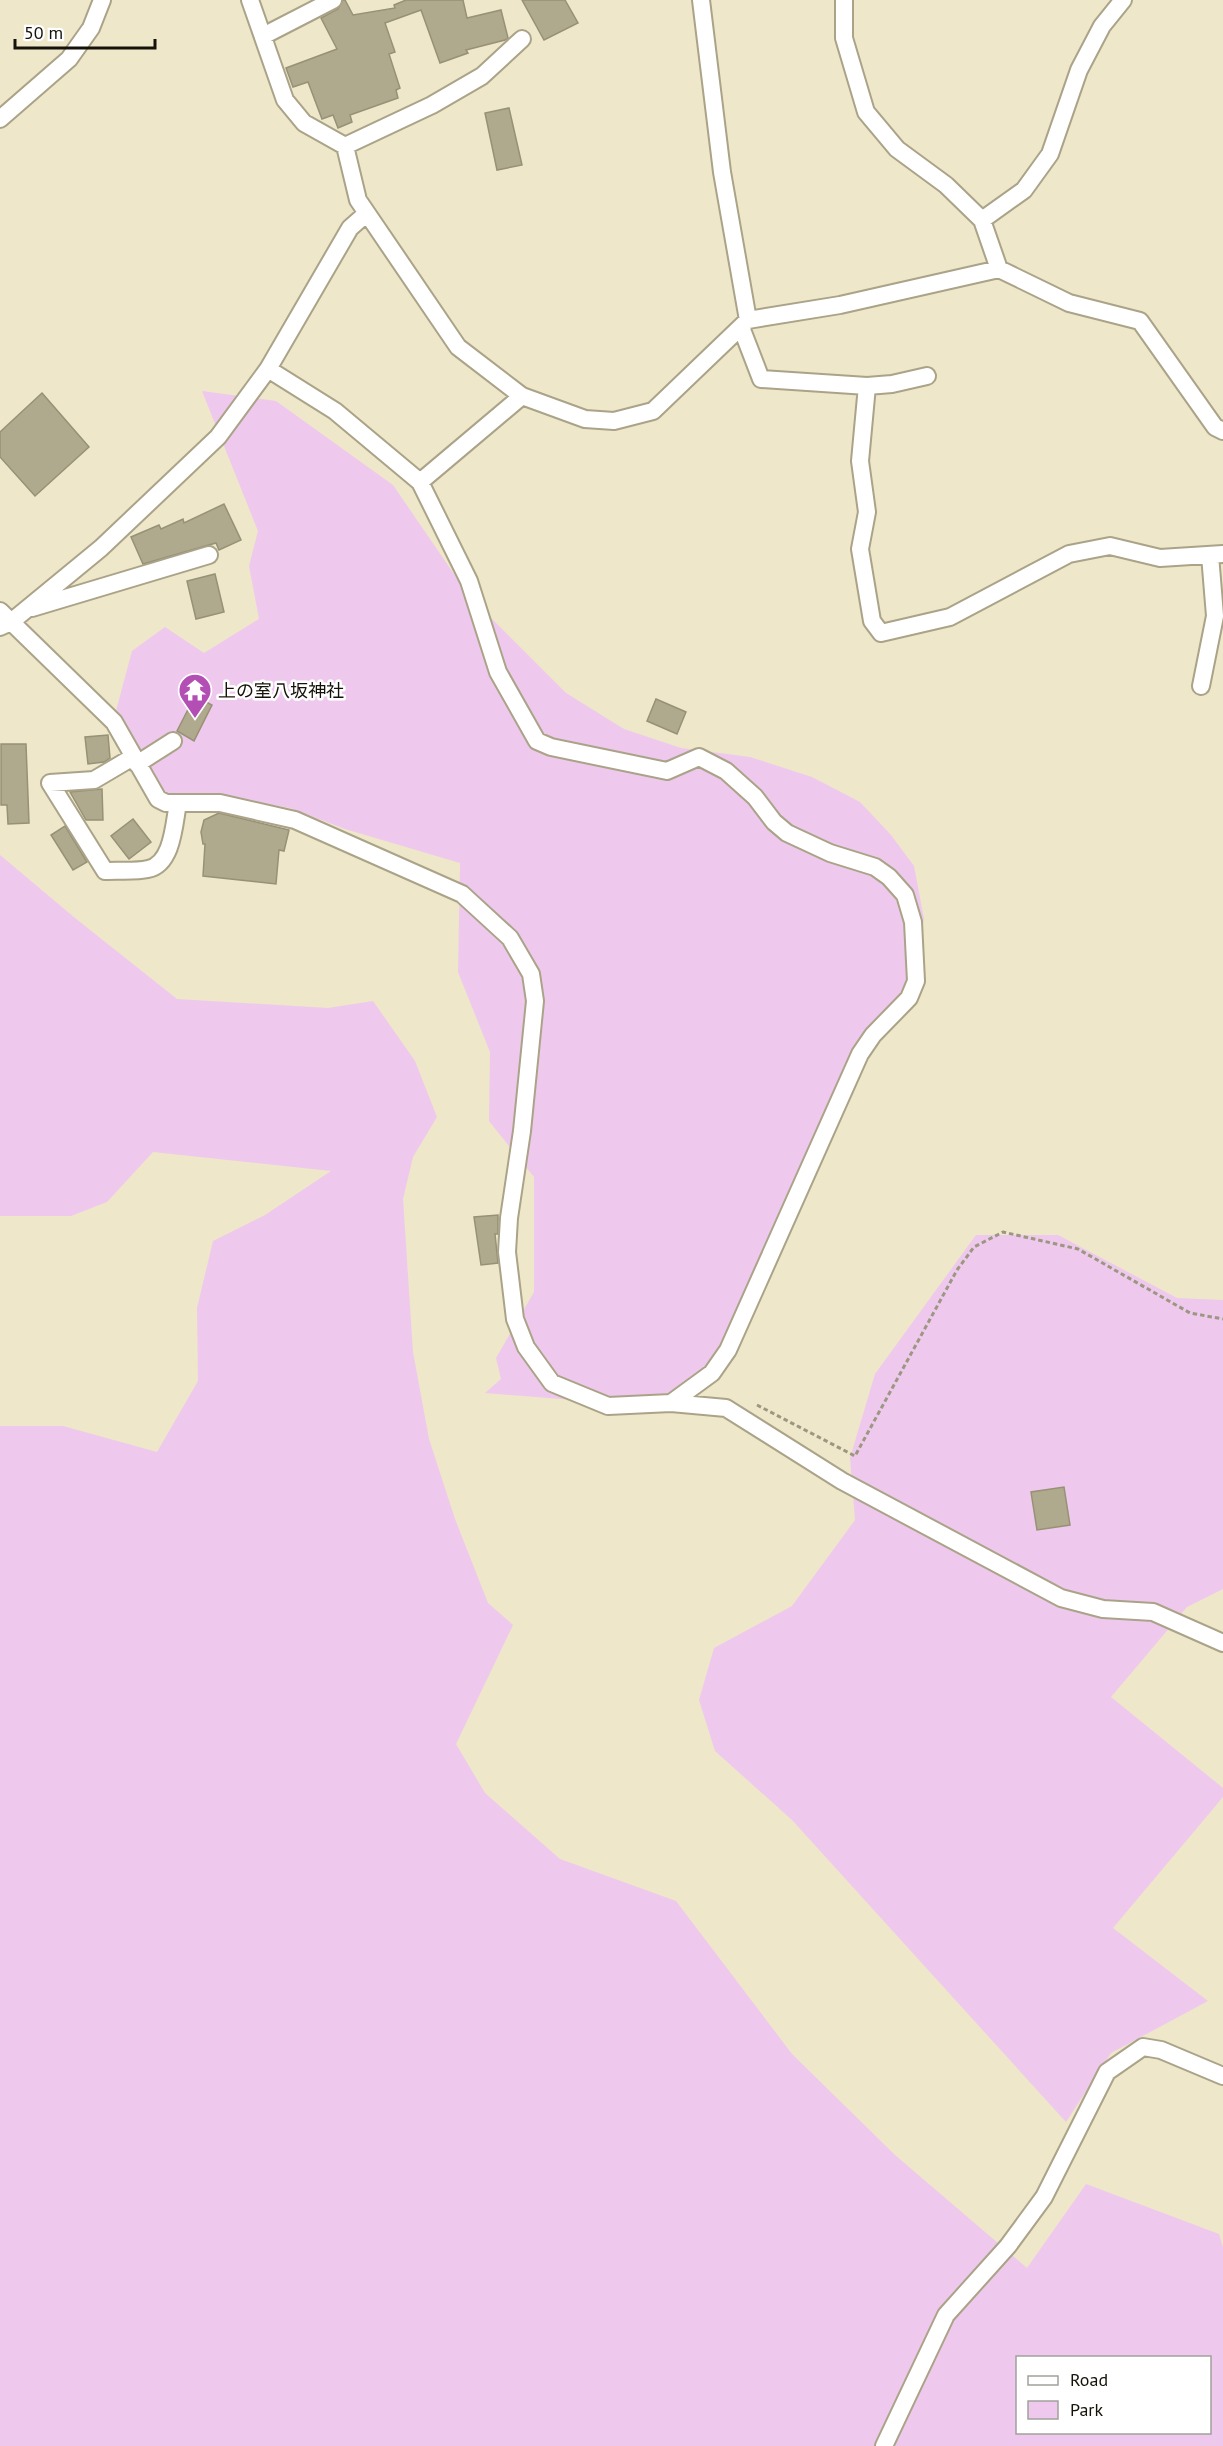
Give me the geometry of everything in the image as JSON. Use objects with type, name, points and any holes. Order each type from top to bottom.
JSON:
[{"type":"street","points":[[0,119],[69,59],[91,28],[102,0]]},
{"type":"street","points":[[250,0],[285,100],[304,123],[345,146],[358,200],[458,347],[522,396],[585,419],[615,421],[653,411],[744,323],[840,305],[999,269],[1069,303],[1140,321],[1215,427],[1223,431]]},
{"type":"street","points":[[263,36],[333,0]]},
{"type":"street","points":[[701,0],[722,172],[744,323],[761,380],[867,386],[927,376]]},
{"type":"street","points":[[844,0],[844,38],[866,112],[897,149],[946,185],[982,220],[999,269]]},
{"type":"street","points":[[982,220],[1024,190],[1050,154],[1079,70],[1102,26],[1123,0]]},
{"type":"street","points":[[345,146],[432,105],[482,76],[522,39]]},
{"type":"street","points":[[25,610],[101,548],[218,437],[268,369],[350,228],[367,213]]},
{"type":"street","points":[[268,369],[335,411],[420,482],[469,580],[498,672],[537,741],[551,747],[667,771],[699,757],[726,771],[787,833],[830,853],[875,867],[905,895],[913,922],[916,981],[909,998],[873,1035],[860,1054],[728,1350],[712,1372],[671,1403]]},
{"type":"street","points":[[867,386],[860,461],[867,512],[860,549],[872,621],[881,633],[950,617],[1069,554],[1110,546],[1160,558],[1217,554],[1215,616],[1201,686]]},
{"type":"street","points":[[420,482],[522,396]]},
{"type":"street","points":[[209,555],[25,610],[4,620],[114,722],[158,799],[166,803],[220,803],[295,820],[462,894],[510,938],[531,974],[534,1001],[522,1131],[508,1218],[507,1251],[515,1319],[526,1347],[552,1383],[608,1406],[671,1403],[726,1408],[842,1481],[1061,1598],[1103,1609],[1153,1612],[1223,1643]]},
{"type":"street","points":[[173,741],[94,780],[50,783],[105,871],[150,869],[158,864],[166,855],[178,803]]},
{"type":"street","points":[[884,2446],[946,2315],[1008,2246],[1044,2197],[1107,2072],[1143,2047],[1161,2050],[1223,2076]]},
{"type":"path","points":[[755,1404],[855,1456],[957,1270],[974,1247],[1004,1232],[1078,1249],[1190,1313],[1223,1319]]},
{"type":"green space","points":[[202,391],[276,401],[393,485],[469,596],[566,693],[624,729],[681,748],[750,757],[812,777],[860,802],[891,835],[914,866],[924,919],[913,968],[720,1351],[700,1375],[669,1398],[636,1405],[485,1393],[501,1379],[496,1358],[534,1292],[534,1177],[489,1121],[490,1052],[458,972],[460,863],[345,829],[290,808],[218,795],[166,793],[116,711],[132,651],[165,627],[204,653],[259,619],[249,566],[258,531]]},
{"type":"green space","points":[[0,855],[177,999],[328,1008],[373,1001],[415,1061],[437,1117],[413,1157],[403,1199],[413,1352],[429,1439],[455,1519],[488,1603],[513,1625],[456,1744],[485,1793],[560,1859],[676,1901],[792,2054],[895,2155],[1027,2268],[1086,2184],[1219,2234],[1223,2247],[1223,2446],[0,2446],[0,1426],[63,1426],[157,1452],[198,1381],[197,1308],[213,1241],[265,1215],[331,1171],[153,1152],[107,1202],[71,1216],[0,1216]]},
{"type":"green space","points":[[976,1235],[1058,1235],[1177,1298],[1223,1300],[1223,1589],[1187,1607],[1111,1697],[1223,1788],[1223,1797],[1113,1928],[1208,2001],[1111,2053],[1066,2122],[792,1820],[715,1751],[699,1700],[714,1648],[792,1606],[855,1520],[850,1458],[875,1374]]},
{"type":"building","points":[[343,0],[353,15],[395,8],[394,5],[406,0],[463,0],[467,18],[501,10],[508,38],[466,50],[468,53],[440,63],[421,10],[385,23],[395,52],[389,54],[400,88],[396,90],[398,98],[350,115],[352,122],[338,128],[333,115],[322,119],[308,82],[293,87],[286,68],[337,49],[321,18],[338,9]]},
{"type":"building","points":[[522,0],[565,0],[578,23],[544,40]]},
{"type":"building","points":[[509,108],[522,165],[497,170],[485,113]]},
{"type":"building","points":[[42,393],[89,447],[35,496],[0,457],[0,432]]},
{"type":"building","points":[[224,504],[241,540],[219,550],[216,543],[143,564],[131,537],[159,525],[161,529],[183,519],[184,523]]},
{"type":"building","points":[[215,574],[224,612],[196,619],[187,581]]},
{"type":"building","name":"上の室八坂神社","points":[[195,696],[212,705],[194,741],[177,731]]},
{"type":"building","points":[[656,699],[686,712],[677,734],[647,721]]},
{"type":"building","points":[[108,735],[110,758],[104,762],[88,764],[85,737]]},
{"type":"building","points":[[1,744],[26,744],[29,823],[8,824],[7,805],[1,805]]},
{"type":"building","points":[[102,789],[103,820],[86,820],[70,792]]},
{"type":"building","points":[[219,813],[289,830],[284,851],[279,850],[276,884],[203,876],[205,844],[203,844],[201,832],[204,820]]},
{"type":"building","points":[[133,819],[151,842],[129,859],[111,836]]},
{"type":"building","points":[[65,826],[87,862],[73,870],[51,835]]},
{"type":"building","points":[[498,1215],[498,1234],[495,1234],[498,1263],[481,1265],[474,1217]]},
{"type":"building","points":[[1064,1487],[1070,1525],[1037,1530],[1031,1492]]},
{"type":"place","name":"上の室八坂神社","points":[[195,719]]}]
